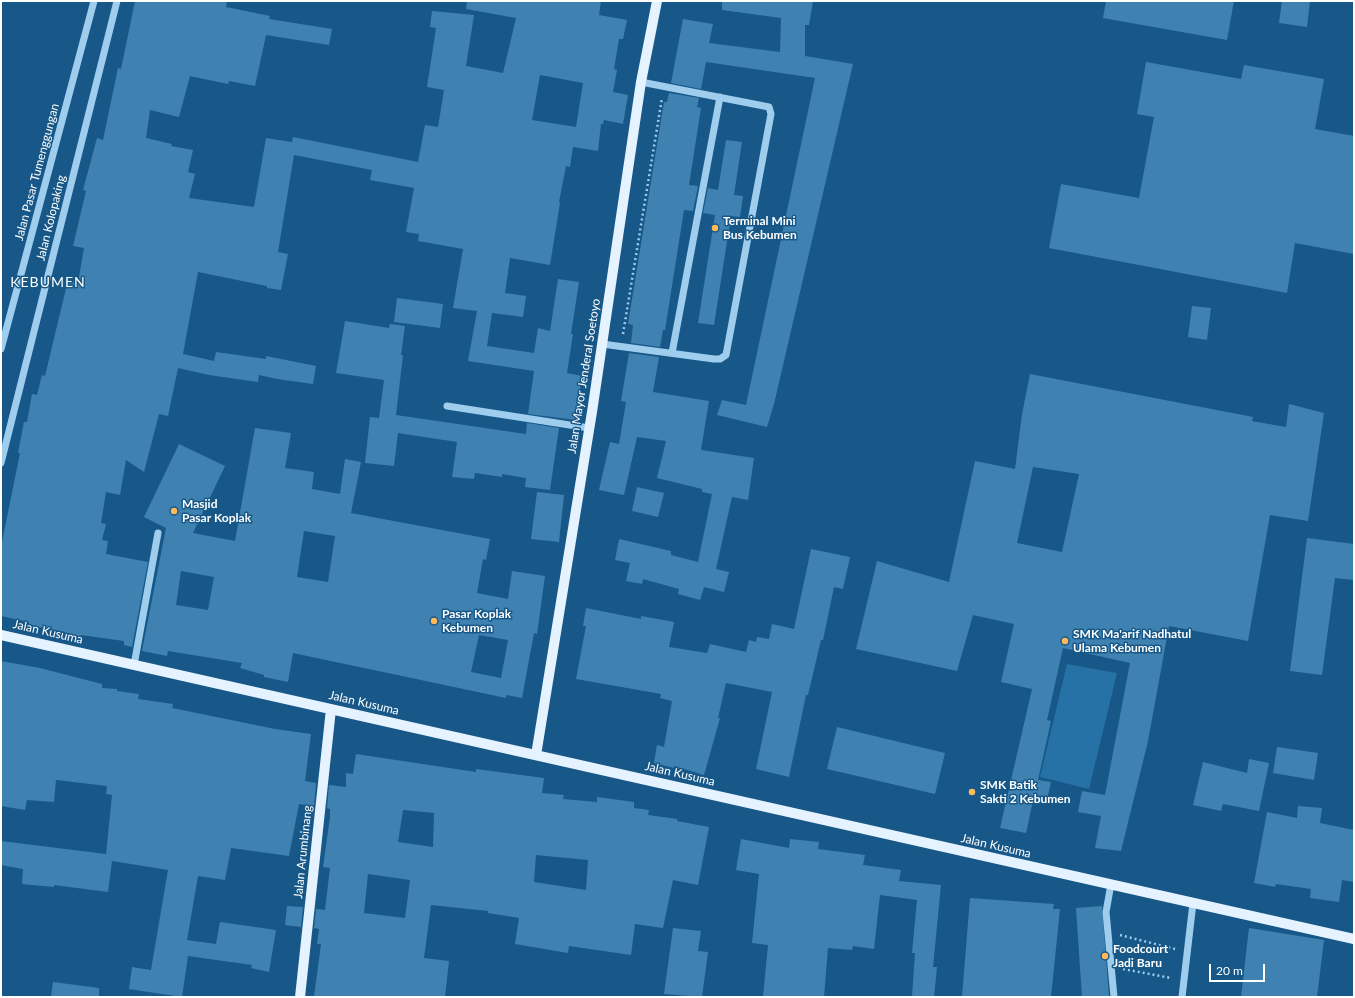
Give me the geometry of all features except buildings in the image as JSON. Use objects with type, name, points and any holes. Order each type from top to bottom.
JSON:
[{"type":"main road","name":"Jalan Mayor Jenderal Soetoyo","points":[[536,755],[589,428],[641,82],[657,1]]},
{"type":"main road","name":"Jalan Kusuma","points":[[1,635],[1354,939]]},
{"type":"main road","name":"Jalan Arumbinang","points":[[300,997],[331,709]]},
{"type":"street","name":"Jalan Pasar Tumenggungan","points":[[1,349],[94,1]]},
{"type":"street","name":"Jalan Kolopaking","points":[[1,463],[117,1]]},
{"type":"street","points":[[602,344],[720,359],[728,350],[771,114],[769,107],[641,82]]},
{"type":"street","points":[[672,354],[720,97]]},
{"type":"street","points":[[446,406],[589,428]]},
{"type":"street","points":[[134,665],[158,533]]},
{"type":"street","points":[[1111,884],[1106,912],[1114,997]]},
{"type":"street","points":[[1182,997],[1193,903]]},
{"type":"path","points":[[623,337],[664,87]]},
{"type":"path","points":[[1107,932],[1187,952]]},
{"type":"path","points":[[1111,967],[1184,980]]},
{"type":"shaded area","points":[[1067,664],[1117,673],[1089,789],[1040,777]]},
{"type":"place","name":"Terminal Mini Bus Kebumen","points":[[715,228]]},
{"type":"place","name":"Masjid Pasar Koplak","points":[[174,511]]},
{"type":"place","name":"Pasar Koplak Kebumen","points":[[434,621]]},
{"type":"place","name":"SMK Ma'arif Nadhatul Ulama Kebumen","points":[[1065,641]]},
{"type":"place","name":"SMK Batik Sakti 2 Kebumen","points":[[972,792]]},
{"type":"place","name":"Foodcourt Jadi Baru","points":[[1105,956]]},
{"type":"district","name":"KEBUMEN","points":[[48,282]]}]
